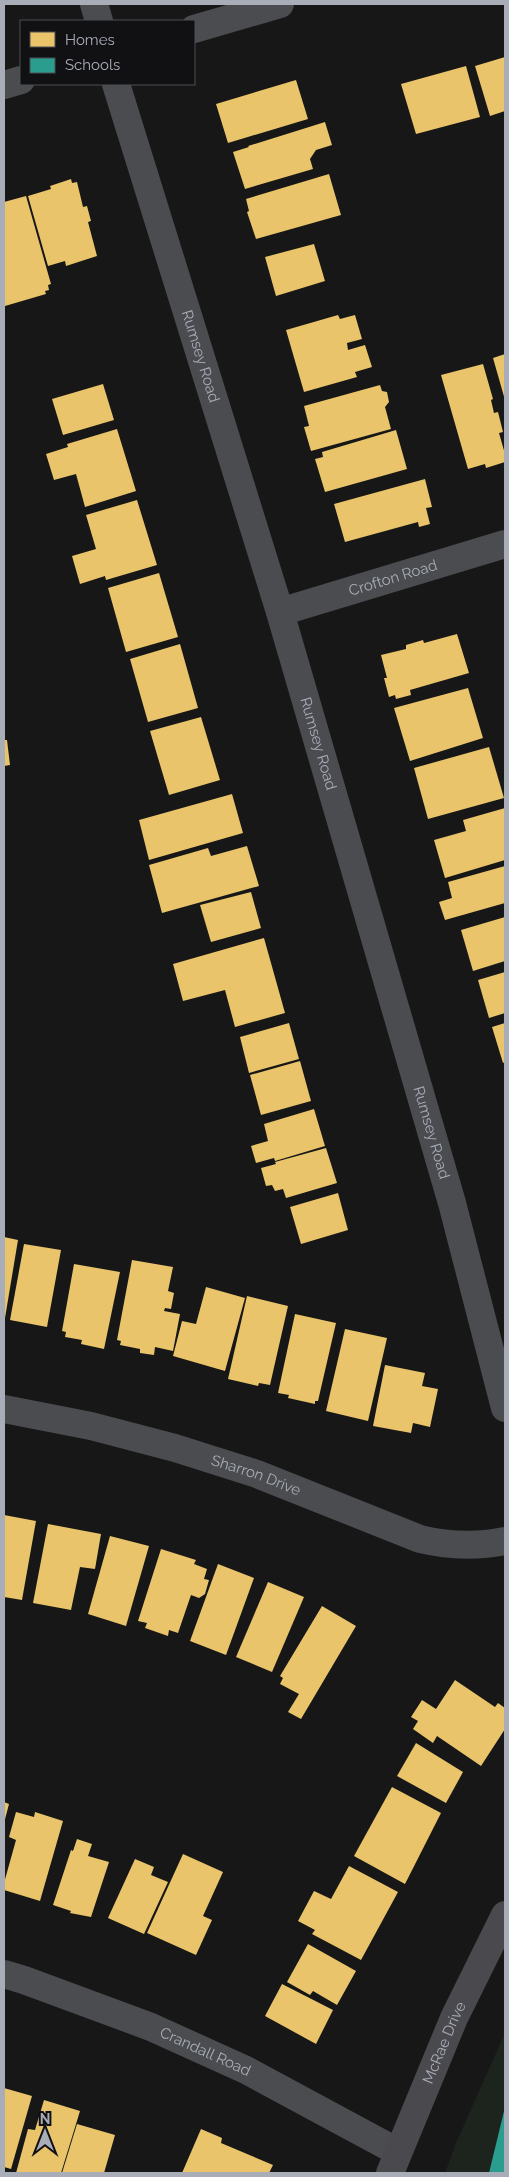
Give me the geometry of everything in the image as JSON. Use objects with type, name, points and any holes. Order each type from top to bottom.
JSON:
[{"type":"street","points":[[94,4],[99,20]]},
{"type":"street","points":[[195,29],[280,4]]},
{"type":"street","points":[[4,85],[20,80]]},
{"type":"street","name":"Rumsey Road","points":[[116,85],[280,612],[452,1203],[505,1408]]},
{"type":"street","name":"Crofton Road","points":[[280,612],[505,544]]},
{"type":"street","name":"Sharron Drive","points":[[4,1409],[91,1426],[175,1448],[257,1474],[420,1539],[445,1545],[469,1546],[505,1541]]},
{"type":"street","name":"McRae Drive","points":[[394,2162],[454,2018],[505,1915]]},
{"type":"street","name":"Crandall Road","points":[[4,1974],[169,2034],[246,2070],[394,2162]]},
{"type":"shaded area","points":[[505,2033],[505,2173],[445,2173],[456,2143]]},
{"type":"building: Homes","points":[[505,57],[505,111],[490,116],[475,66]]},
{"type":"building: Homes","points":[[466,66],[480,117],[416,134],[401,84]]},
{"type":"building: Homes","points":[[296,80],[308,119],[228,143],[216,104]]},
{"type":"building: Homes","points":[[325,122],[332,145],[316,150],[310,159],[313,169],[245,189],[233,152]]},
{"type":"building: Homes","points":[[329,174],[341,215],[256,239],[247,212],[249,211],[246,199]]},
{"type":"building: Homes","points":[[71,179],[72,183],[77,182],[83,207],[87,206],[91,221],[88,222],[97,256],[66,266],[65,261],[48,266],[28,196],[51,189],[50,186]]},
{"type":"building: Homes","points":[[26,196],[51,284],[48,285],[49,290],[45,291],[46,294],[5,306],[4,202]]},
{"type":"building: Homes","points":[[314,244],[325,281],[276,296],[265,257]]},
{"type":"building: Homes","points":[[338,315],[340,319],[355,315],[362,339],[347,343],[348,350],[365,345],[372,367],[355,372],[357,377],[304,392],[286,330]]},
{"type":"building: Homes","points":[[505,354],[505,400],[493,358]]},
{"type":"building: Homes","points":[[483,364],[493,399],[491,400],[494,413],[498,412],[503,432],[499,433],[505,454],[505,462],[486,468],[485,464],[468,469],[441,375]]},
{"type":"building: Homes","points":[[103,384],[114,420],[63,435],[52,399]]},
{"type":"building: Homes","points":[[380,385],[382,391],[387,392],[389,402],[385,407],[391,429],[311,451],[304,427],[309,426],[304,406]]},
{"type":"building: Homes","points":[[117,429],[136,491],[85,507],[76,474],[54,480],[46,454],[68,447],[67,444]]},
{"type":"building: Homes","points":[[396,430],[407,469],[325,492],[315,459],[323,457],[322,452]]},
{"type":"building: Homes","points":[[425,479],[432,507],[426,508],[430,524],[419,527],[418,522],[345,542],[334,504]]},
{"type":"building: Homes","points":[[137,500],[157,565],[106,580],[105,576],[80,584],[72,556],[96,549],[86,515]]},
{"type":"building: Homes","points":[[159,573],[178,637],[126,652],[108,588]]},
{"type":"building: Homes","points":[[457,634],[469,673],[410,690],[411,695],[396,699],[395,695],[389,697],[384,678],[387,678],[381,655],[406,649],[406,645],[423,640],[424,643]]},
{"type":"building: Homes","points":[[180,644],[198,708],[148,722],[130,659]]},
{"type":"building: Homes","points":[[468,688],[483,738],[410,761],[394,708]]},
{"type":"building: Homes","points":[[201,717],[220,780],[169,795],[150,731]]},
{"type":"building: Homes","points":[[4,740],[7,740],[10,765],[4,766]]},
{"type":"building: Homes","points":[[489,747],[504,798],[428,819],[414,768]]},
{"type":"building: Homes","points":[[232,794],[243,833],[149,860],[139,820]]},
{"type":"building: Homes","points":[[505,808],[505,860],[445,878],[434,840],[466,831],[463,820]]},
{"type":"building: Homes","points":[[247,846],[259,886],[162,913],[149,865],[208,848],[211,856]]},
{"type":"building: Homes","points":[[505,866],[505,903],[445,920],[439,902],[452,898],[448,882]]},
{"type":"building: Homes","points":[[251,892],[261,928],[211,942],[200,905]]},
{"type":"building: Homes","points":[[505,917],[505,961],[473,971],[461,930]]},
{"type":"building: Homes","points":[[264,938],[285,1013],[235,1027],[225,990],[183,1001],[173,964]]},
{"type":"building: Homes","points":[[505,972],[505,1013],[489,1018],[478,980]]},
{"type":"building: Homes","points":[[289,1023],[299,1059],[249,1073],[240,1037]]},
{"type":"building: Homes","points":[[505,1023],[505,1062],[503,1063],[492,1027]]},
{"type":"building: Homes","points":[[300,1061],[311,1101],[261,1115],[250,1075]]},
{"type":"building: Homes","points":[[314,1109],[325,1146],[275,1161],[274,1158],[256,1163],[251,1146],[268,1141],[264,1124]]},
{"type":"building: Homes","points":[[326,1148],[337,1183],[286,1198],[283,1189],[275,1191],[272,1185],[266,1186],[261,1168],[276,1164],[275,1162]]},
{"type":"building: Homes","points":[[338,1193],[348,1230],[301,1244],[290,1207]]},
{"type":"building: Homes","points":[[4,1237],[18,1240],[5,1318],[4,1318]]},
{"type":"building: Homes","points":[[24,1244],[61,1250],[47,1327],[10,1320]]},
{"type":"building: Homes","points":[[132,1260],[173,1267],[168,1291],[174,1293],[171,1309],[165,1308],[164,1311],[180,1314],[173,1351],[155,1347],[154,1355],[140,1353],[140,1349],[120,1345],[121,1341],[117,1340]]},
{"type":"building: Homes","points":[[74,1264],[120,1272],[104,1349],[81,1344],[82,1340],[65,1337],[66,1332],[62,1331]]},
{"type":"building: Homes","points":[[206,1287],[245,1298],[225,1371],[173,1356],[182,1321],[196,1324]]},
{"type":"building: Homes","points":[[247,1296],[288,1306],[270,1385],[259,1383],[258,1386],[228,1379]]},
{"type":"building: Homes","points":[[295,1314],[336,1323],[318,1401],[315,1401],[315,1404],[288,1398],[289,1395],[278,1393]]},
{"type":"building: Homes","points":[[345,1329],[387,1338],[368,1421],[326,1411]]},
{"type":"building: Homes","points":[[385,1365],[425,1373],[422,1386],[438,1389],[430,1427],[413,1423],[411,1433],[373,1426]]},
{"type":"building: Homes","points":[[4,1515],[36,1521],[22,1600],[4,1597]]},
{"type":"building: Homes","points":[[48,1524],[101,1534],[95,1569],[80,1567],[71,1610],[33,1603]]},
{"type":"building: Homes","points":[[110,1536],[149,1546],[126,1626],[88,1614]]},
{"type":"building: Homes","points":[[161,1549],[196,1560],[194,1564],[207,1569],[204,1579],[209,1580],[205,1594],[199,1598],[191,1595],[178,1633],[169,1630],[168,1636],[145,1628],[147,1623],[138,1621]]},
{"type":"building: Homes","points":[[218,1564],[254,1578],[226,1655],[190,1641]]},
{"type":"building: Homes","points":[[268,1582],[304,1597],[272,1672],[236,1657]]},
{"type":"building: Homes","points":[[322,1606],[356,1626],[301,1719],[288,1712],[299,1694],[280,1684],[283,1678],[280,1676]]},
{"type":"building: Homes","points":[[455,1680],[495,1707],[498,1703],[505,1708],[505,1729],[481,1766],[437,1736],[433,1743],[413,1729],[418,1721],[411,1717],[422,1700],[436,1709]]},
{"type":"building: Homes","points":[[416,1743],[463,1772],[446,1803],[397,1776]]},
{"type":"building: Homes","points":[[392,1787],[441,1813],[405,1884],[354,1856]]},
{"type":"building: Homes","points":[[4,1802],[9,1804],[4,1823]]},
{"type":"building: Homes","points":[[16,1812],[34,1817],[35,1812],[63,1821],[40,1901],[4,1890],[4,1883],[16,1840],[9,1837]]},
{"type":"building: Homes","points":[[77,1839],[92,1844],[88,1856],[109,1862],[91,1917],[70,1913],[71,1911],[53,1905],[71,1850],[73,1851]]},
{"type":"building: Homes","points":[[183,1854],[223,1872],[203,1916],[212,1920],[196,1955],[147,1933]]},
{"type":"building: Homes","points":[[135,1859],[154,1867],[151,1875],[168,1882],[144,1934],[108,1918]]},
{"type":"building: Homes","points":[[349,1866],[398,1892],[361,1960],[312,1934],[315,1930],[298,1921],[314,1891],[331,1899]]},
{"type":"building: Homes","points":[[308,1944],[356,1971],[337,2005],[313,1991],[310,1995],[287,1982]]},
{"type":"building: Homes","points":[[282,1984],[333,2010],[316,2044],[265,2016]]},
{"type":"building: Homes","points":[[4,2088],[32,2096],[11,2169],[4,2167]]},
{"type":"building: Homes","points":[[44,2100],[80,2111],[61,2173],[16,2173],[28,2129],[35,2130]]},
{"type":"building: Homes","points":[[77,2124],[115,2135],[104,2173],[62,2173]]},
{"type":"building: Homes","points":[[201,2129],[222,2138],[221,2143],[273,2165],[269,2173],[182,2173]]},
{"type":"building: Schools","points":[[505,2107],[505,2173],[489,2173]]}]
